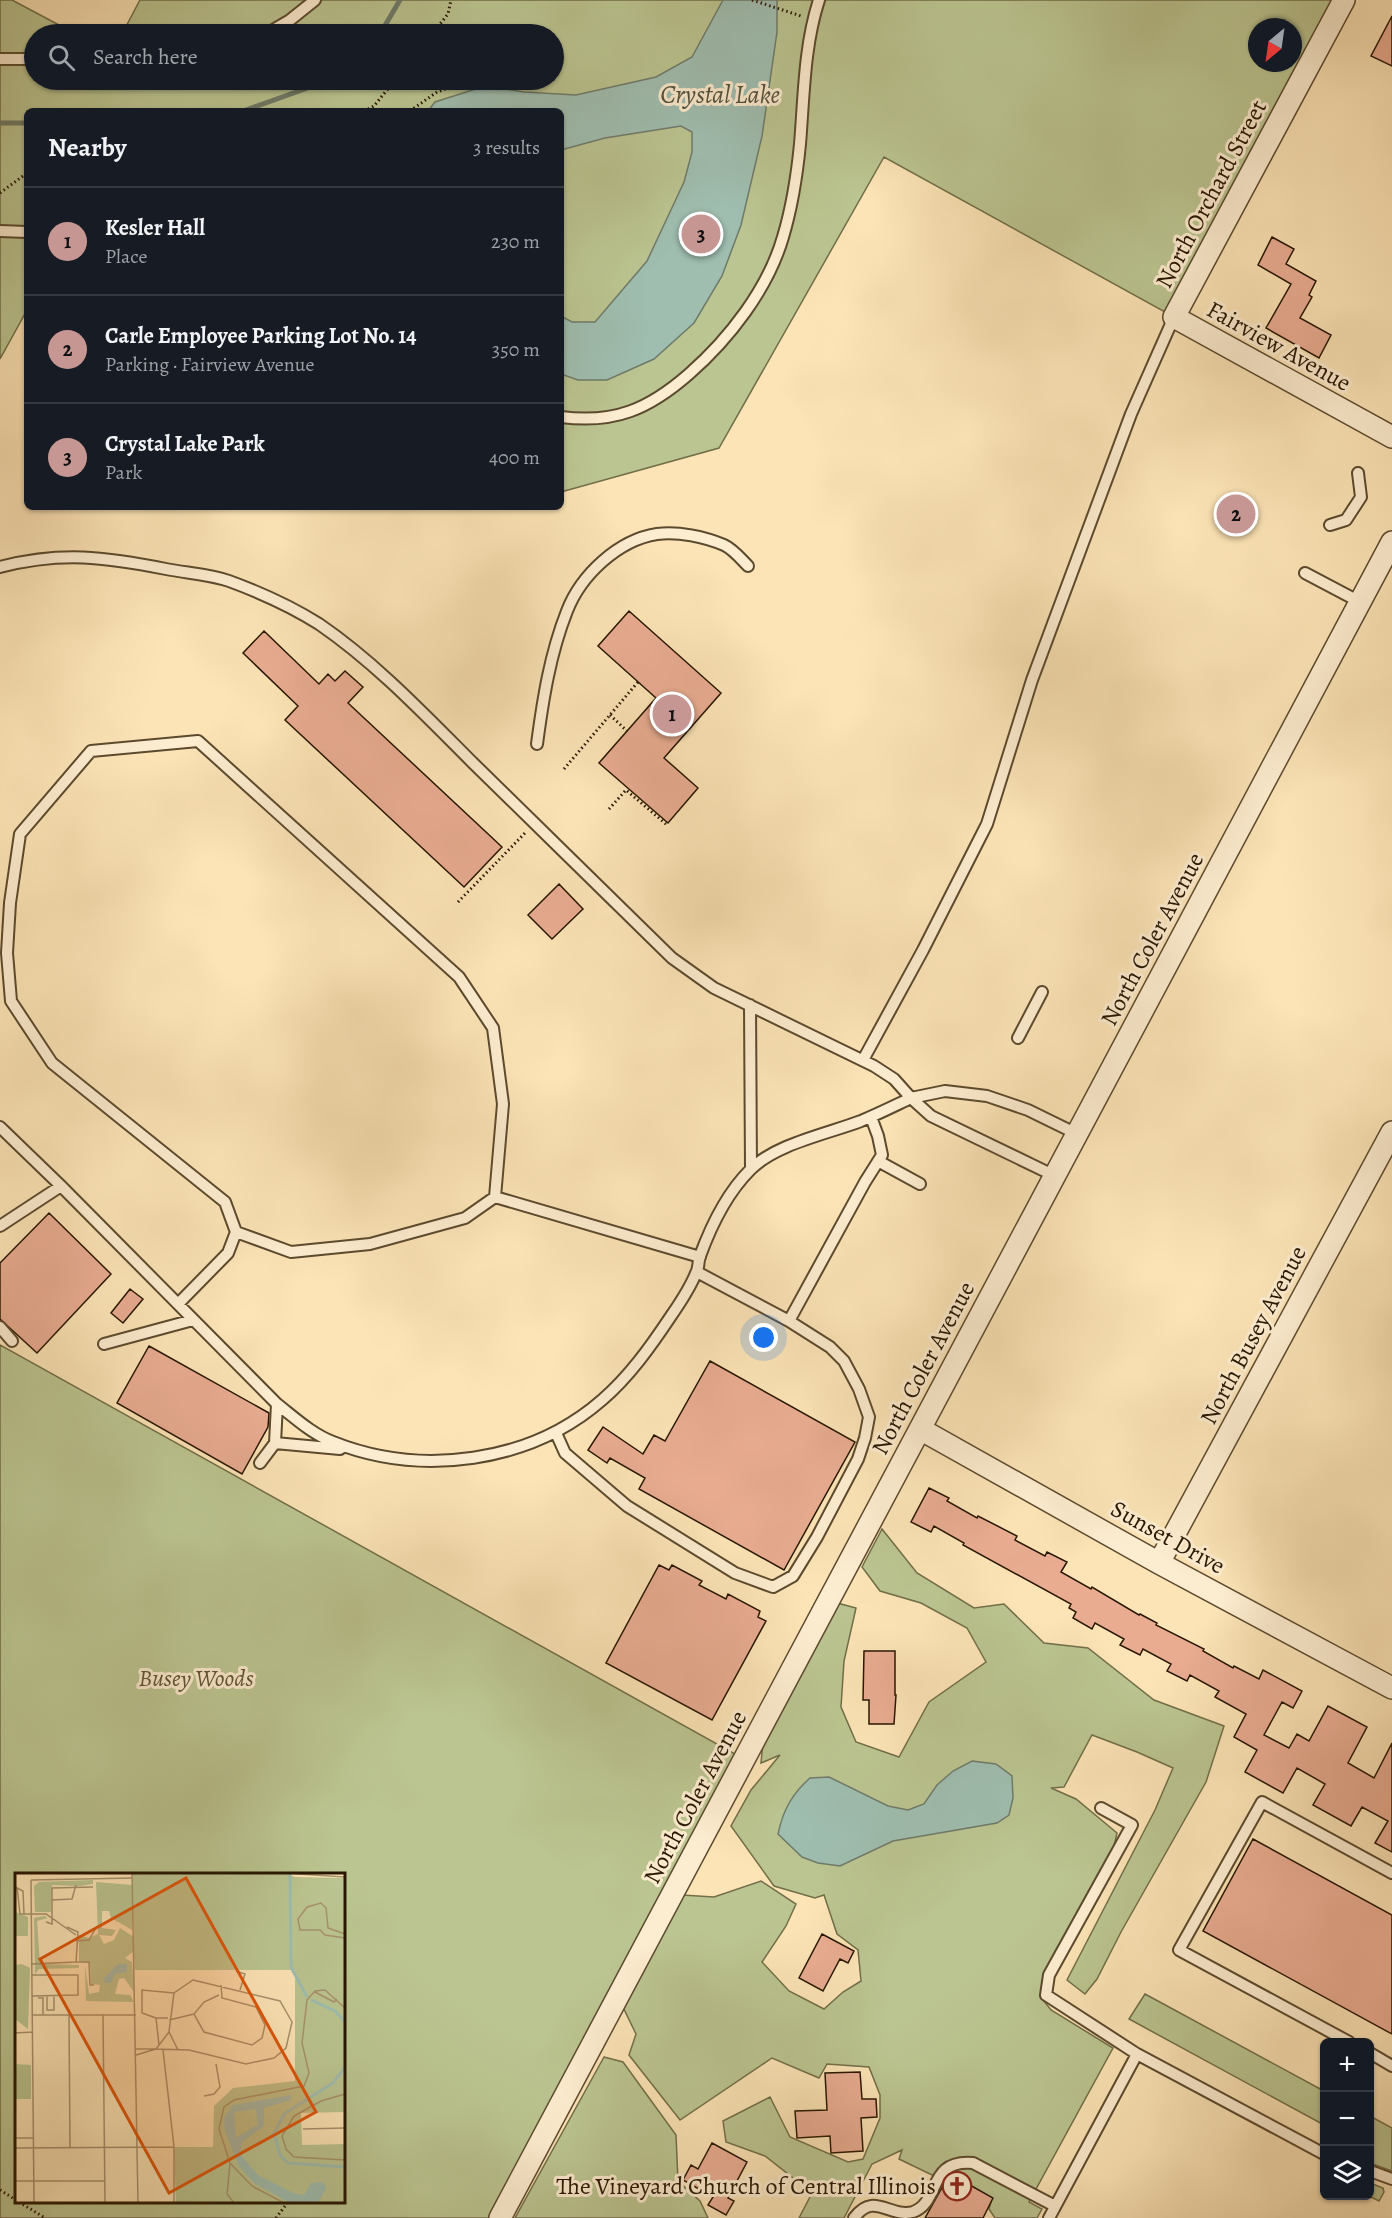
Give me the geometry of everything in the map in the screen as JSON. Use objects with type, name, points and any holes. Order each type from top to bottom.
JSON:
[{"type":"street","name":"North Orchard Street","points":[[1174,317],[1344,0]]},
{"type":"street","name":"Fairview Avenue","points":[[1174,317],[1392,436]]},
{"type":"street","name":"North Coler Avenue","points":[[500,2218],[1392,542]]},
{"type":"street","name":"North Busey Avenue","points":[[1159,1563],[1392,1132]]},
{"type":"street","name":"Sunset Drive","points":[[920,1429],[1159,1563],[1392,1688]]},
{"type":"lane","points":[[284,24],[315,0]]},
{"type":"lane","points":[[564,417],[607,418],[623,415],[646,406],[673,388],[703,362],[728,334],[758,292],[773,265],[783,239],[790,210],[797,171],[809,49],[819,0]]},
{"type":"lane","points":[[0,59],[24,59]]},
{"type":"lane","points":[[0,231],[24,232]]},
{"type":"lane","points":[[863,1060],[923,950],[987,824],[1032,680],[1131,414],[1174,317]]},
{"type":"lane","points":[[1330,525],[1346,520],[1361,497],[1358,473]]},
{"type":"lane","points":[[537,744],[546,679],[567,610],[583,582],[601,563],[639,539],[669,533],[688,535],[726,545],[748,566]]},
{"type":"lane","points":[[0,567],[52,557],[93,556],[227,581],[317,623],[357,653],[444,733],[672,958],[714,988],[863,1060],[894,1079],[931,1116],[1055,1176]]},
{"type":"lane","points":[[1305,573],[1360,602]]},
{"type":"lane","points":[[178,1304],[228,1253],[236,1232],[225,1202],[52,1063],[11,1001],[7,953],[10,903],[20,834],[91,752],[198,741],[459,976],[493,1028],[503,1104],[495,1197]]},
{"type":"lane","points":[[1018,1038],[1041,992]]},
{"type":"lane","points":[[750,1005],[751,1168]]},
{"type":"lane","points":[[0,1127],[62,1186],[277,1404],[333,1442],[397,1458],[437,1461],[465,1460],[508,1450],[556,1433],[601,1401],[645,1354],[672,1315],[697,1272],[700,1257],[721,1211],[737,1184],[751,1168],[769,1155],[871,1117],[911,1098],[945,1091],[987,1096],[1028,1110],[1077,1134]]},
{"type":"lane","points":[[789,1321],[882,1155],[871,1117]]},
{"type":"lane","points":[[878,1161],[920,1184]]},
{"type":"lane","points":[[0,1226],[62,1186]]},
{"type":"lane","points":[[495,1197],[700,1257]]},
{"type":"lane","points":[[236,1232],[291,1252],[370,1244],[465,1218],[495,1197]]},
{"type":"lane","points":[[556,1433],[565,1453],[627,1506],[735,1573],[773,1587],[793,1576],[817,1537],[858,1459],[869,1417],[860,1389],[844,1360],[830,1347],[789,1321],[697,1272]]},
{"type":"lane","points":[[104,1344],[194,1320]]},
{"type":"lane","points":[[0,1327],[12,1341]]},
{"type":"lane","points":[[260,1463],[275,1443],[277,1404]]},
{"type":"lane","points":[[275,1443],[364,1451]]},
{"type":"lane","points":[[1340,2038],[1179,1950],[1262,1802],[1392,1873]]},
{"type":"lane","points":[[1101,1808],[1132,1826],[1049,1975],[1046,1995],[1137,2054],[1320,2152]]},
{"type":"lane","points":[[1049,2218],[1137,2054]]},
{"type":"lane","points":[[1374,2056],[1392,2066]]},
{"type":"lane","points":[[854,2218],[864,2208],[873,2205],[900,2213],[914,2211],[926,2202],[936,2180],[945,2169],[959,2162],[973,2163],[1055,2206]]},
{"type":"lane","points":[[1374,2172],[1392,2179]]},
{"type":"path","points":[[440,24],[448,14],[451,0]]},
{"type":"path","points":[[752,0],[792,12]]},
{"type":"path","points":[[370,108],[387,90]]},
{"type":"path","points":[[414,108],[443,90]]},
{"type":"path","points":[[0,193],[24,175]]},
{"type":"path","points":[[564,768],[638,682]]},
{"type":"path","points":[[610,714],[627,731]]},
{"type":"path","points":[[609,809],[626,790],[666,824]]},
{"type":"path","points":[[458,902],[535,823]]},
{"type":"path","points":[[0,2190],[15,2199]]},
{"type":"path","points":[[21,2203],[45,2218]]},
{"type":"path","points":[[276,2218],[287,2203]]},
{"type":"green space","points":[[0,0],[12,0],[57,24],[24,24],[24,90],[564,90],[564,24],[127,24],[140,0],[1335,0],[1302,65],[1302,18],[1248,18],[1248,72],[1298,72],[1174,317],[884,157],[719,448],[564,491],[564,108],[24,108],[24,315],[0,359]]},
{"type":"green space","name":"Busey Woods","points":[[0,1345],[744,1759],[500,2218],[0,2218]]},
{"type":"green space","points":[[882,1529],[917,1573],[974,1608],[1004,1604],[1044,1643],[1088,1648],[1154,1700],[1224,1726],[1206,1782],[1097,1979],[1085,1994],[1067,1980],[1155,1810],[1173,1768],[1092,1735],[1064,1787],[1051,1788],[1076,1799],[1117,1833],[1113,1851],[1045,1975],[1040,1996],[1051,2010],[1113,2048],[1029,2202],[1042,2209],[1037,2218],[995,2218],[989,2209],[992,2198],[950,2173],[932,2175],[899,2159],[902,2150],[872,2164],[844,2218],[799,2218],[812,2193],[765,2156],[726,2142],[723,2121],[770,2097],[790,2137],[848,2162],[863,2159],[880,2118],[880,2095],[869,2067],[827,2064],[819,2078],[772,2058],[680,2120],[629,2055],[636,2034],[621,2003],[682,1895],[714,1897],[761,1881],[796,1904],[786,1926],[762,1962],[789,1991],[824,2009],[843,1992],[861,1981],[858,1950],[837,1934],[824,1895],[815,1898],[774,1886],[731,1826],[751,1790],[780,1755],[761,1763],[763,1742],[837,1603],[856,1608],[844,1661],[841,1707],[856,1742],[899,1757],[929,1702],[986,1662],[967,1628],[921,1603],[880,1591],[862,1567]]},
{"type":"green space","points":[[1145,1994],[1320,2089],[1320,2123],[1129,2019]]},
{"type":"green space","points":[[604,2057],[623,2062],[676,2135],[678,2181],[700,2201],[708,2218],[515,2218]]},
{"type":"green space","points":[[1374,2118],[1392,2128],[1392,2171],[1374,2164]]},
{"type":"green space","points":[[1374,2185],[1383,2188],[1384,2192],[1379,2201],[1374,2198]]},
{"type":"water","name":"Crystal Lake","points":[[723,0],[777,0],[777,32],[762,136],[741,225],[722,276],[694,323],[654,359],[607,380],[578,380],[564,375],[564,318],[572,322],[595,322],[647,261],[684,182],[692,152],[692,132],[681,126],[605,138],[564,149],[564,108],[430,108],[435,102],[472,90],[511,90],[576,95],[656,77],[692,57]]},
{"type":"water","points":[[972,1761],[996,1764],[1012,1776],[1013,1798],[1009,1815],[997,1823],[893,1841],[840,1866],[818,1863],[802,1857],[778,1834],[789,1803],[810,1778],[829,1777],[888,1806],[908,1810],[924,1804],[937,1785],[953,1771]]},
{"type":"building","points":[[1392,16],[1392,66],[1371,56]]},
{"type":"building","points":[[1272,237],[1294,249],[1286,264],[1316,281],[1309,295],[1312,297],[1300,318],[1331,335],[1319,358],[1266,328],[1291,284],[1258,265]]},
{"type":"building","points":[[629,611],[721,693],[664,758],[698,788],[668,823],[599,763],[656,698],[598,646]]},
{"type":"building","points":[[264,631],[319,684],[328,674],[335,681],[345,671],[363,687],[348,703],[502,847],[464,887],[285,720],[298,706],[243,653]]},
{"type":"building","points":[[559,884],[583,909],[552,939],[528,915]]},
{"type":"building","points":[[49,1213],[111,1274],[37,1353],[0,1319],[0,1263]]},
{"type":"building","points":[[130,1289],[143,1299],[123,1323],[111,1313]]},
{"type":"building","points":[[149,1346],[269,1413],[268,1427],[242,1474],[117,1403]]},
{"type":"building","points":[[710,1361],[855,1442],[784,1570],[639,1489],[645,1478],[610,1458],[607,1463],[588,1450],[603,1427],[643,1454],[654,1435],[665,1441]]},
{"type":"building","points":[[929,1488],[949,1498],[947,1501],[977,1518],[978,1516],[1017,1536],[1015,1540],[1045,1556],[1047,1552],[1067,1562],[1061,1572],[1204,1649],[1203,1651],[1233,1668],[1234,1666],[1259,1679],[1263,1670],[1302,1691],[1293,1708],[1282,1702],[1264,1735],[1289,1748],[1297,1734],[1309,1741],[1328,1706],[1367,1727],[1348,1763],[1374,1778],[1392,1743],[1392,1852],[1375,1843],[1388,1821],[1362,1807],[1351,1826],[1313,1805],[1325,1784],[1297,1768],[1283,1793],[1245,1772],[1257,1750],[1234,1737],[1246,1714],[1215,1697],[1219,1691],[1190,1675],[1187,1681],[1167,1671],[1171,1664],[1143,1649],[1140,1655],[1120,1645],[1124,1639],[1095,1623],[1092,1629],[1073,1618],[1076,1612],[1069,1608],[1071,1604],[963,1545],[964,1543],[934,1526],[931,1532],[911,1522]]},
{"type":"building","points":[[659,1565],[669,1570],[672,1565],[702,1581],[699,1585],[726,1599],[728,1594],[760,1611],[758,1617],[766,1621],[712,1720],[606,1663]]},
{"type":"building","points":[[864,1651],[895,1651],[894,1724],[869,1724],[869,1700],[863,1700]]},
{"type":"building","points":[[1253,1839],[1392,1915],[1392,2034],[1203,1931]]},
{"type":"building","points":[[822,1934],[854,1951],[848,1963],[840,1959],[823,1991],[799,1978]]},
{"type":"building","points":[[860,2072],[862,2099],[876,2099],[877,2117],[861,2118],[863,2151],[831,2153],[830,2136],[797,2138],[795,2111],[827,2110],[825,2073]]},
{"type":"building","points":[[712,2143],[747,2162],[728,2198],[734,2201],[726,2215],[708,2205],[713,2197],[683,2180],[691,2165],[698,2169]]},
{"type":"building","name":"The Vineyard Church of Central Illinois","points":[[952,2175],[993,2198],[983,2218],[925,2218]]},
{"type":"waterway","points":[[386,24],[400,0]]},
{"type":"waterway","points":[[251,108],[302,90]]},
{"type":"waterway","points":[[0,123],[24,123]]},
{"type":"place","name":"Crystal Lake Park","points":[[701,234]]},
{"type":"place","name":"Carle Employee Parking Lot No. 14","points":[[1236,514]]},
{"type":"place","name":"Kesler Hall","points":[[672,714]]},
{"type":"place","name":"The Vineyard Church of Central Illinois","points":[[957,2186]]}]
